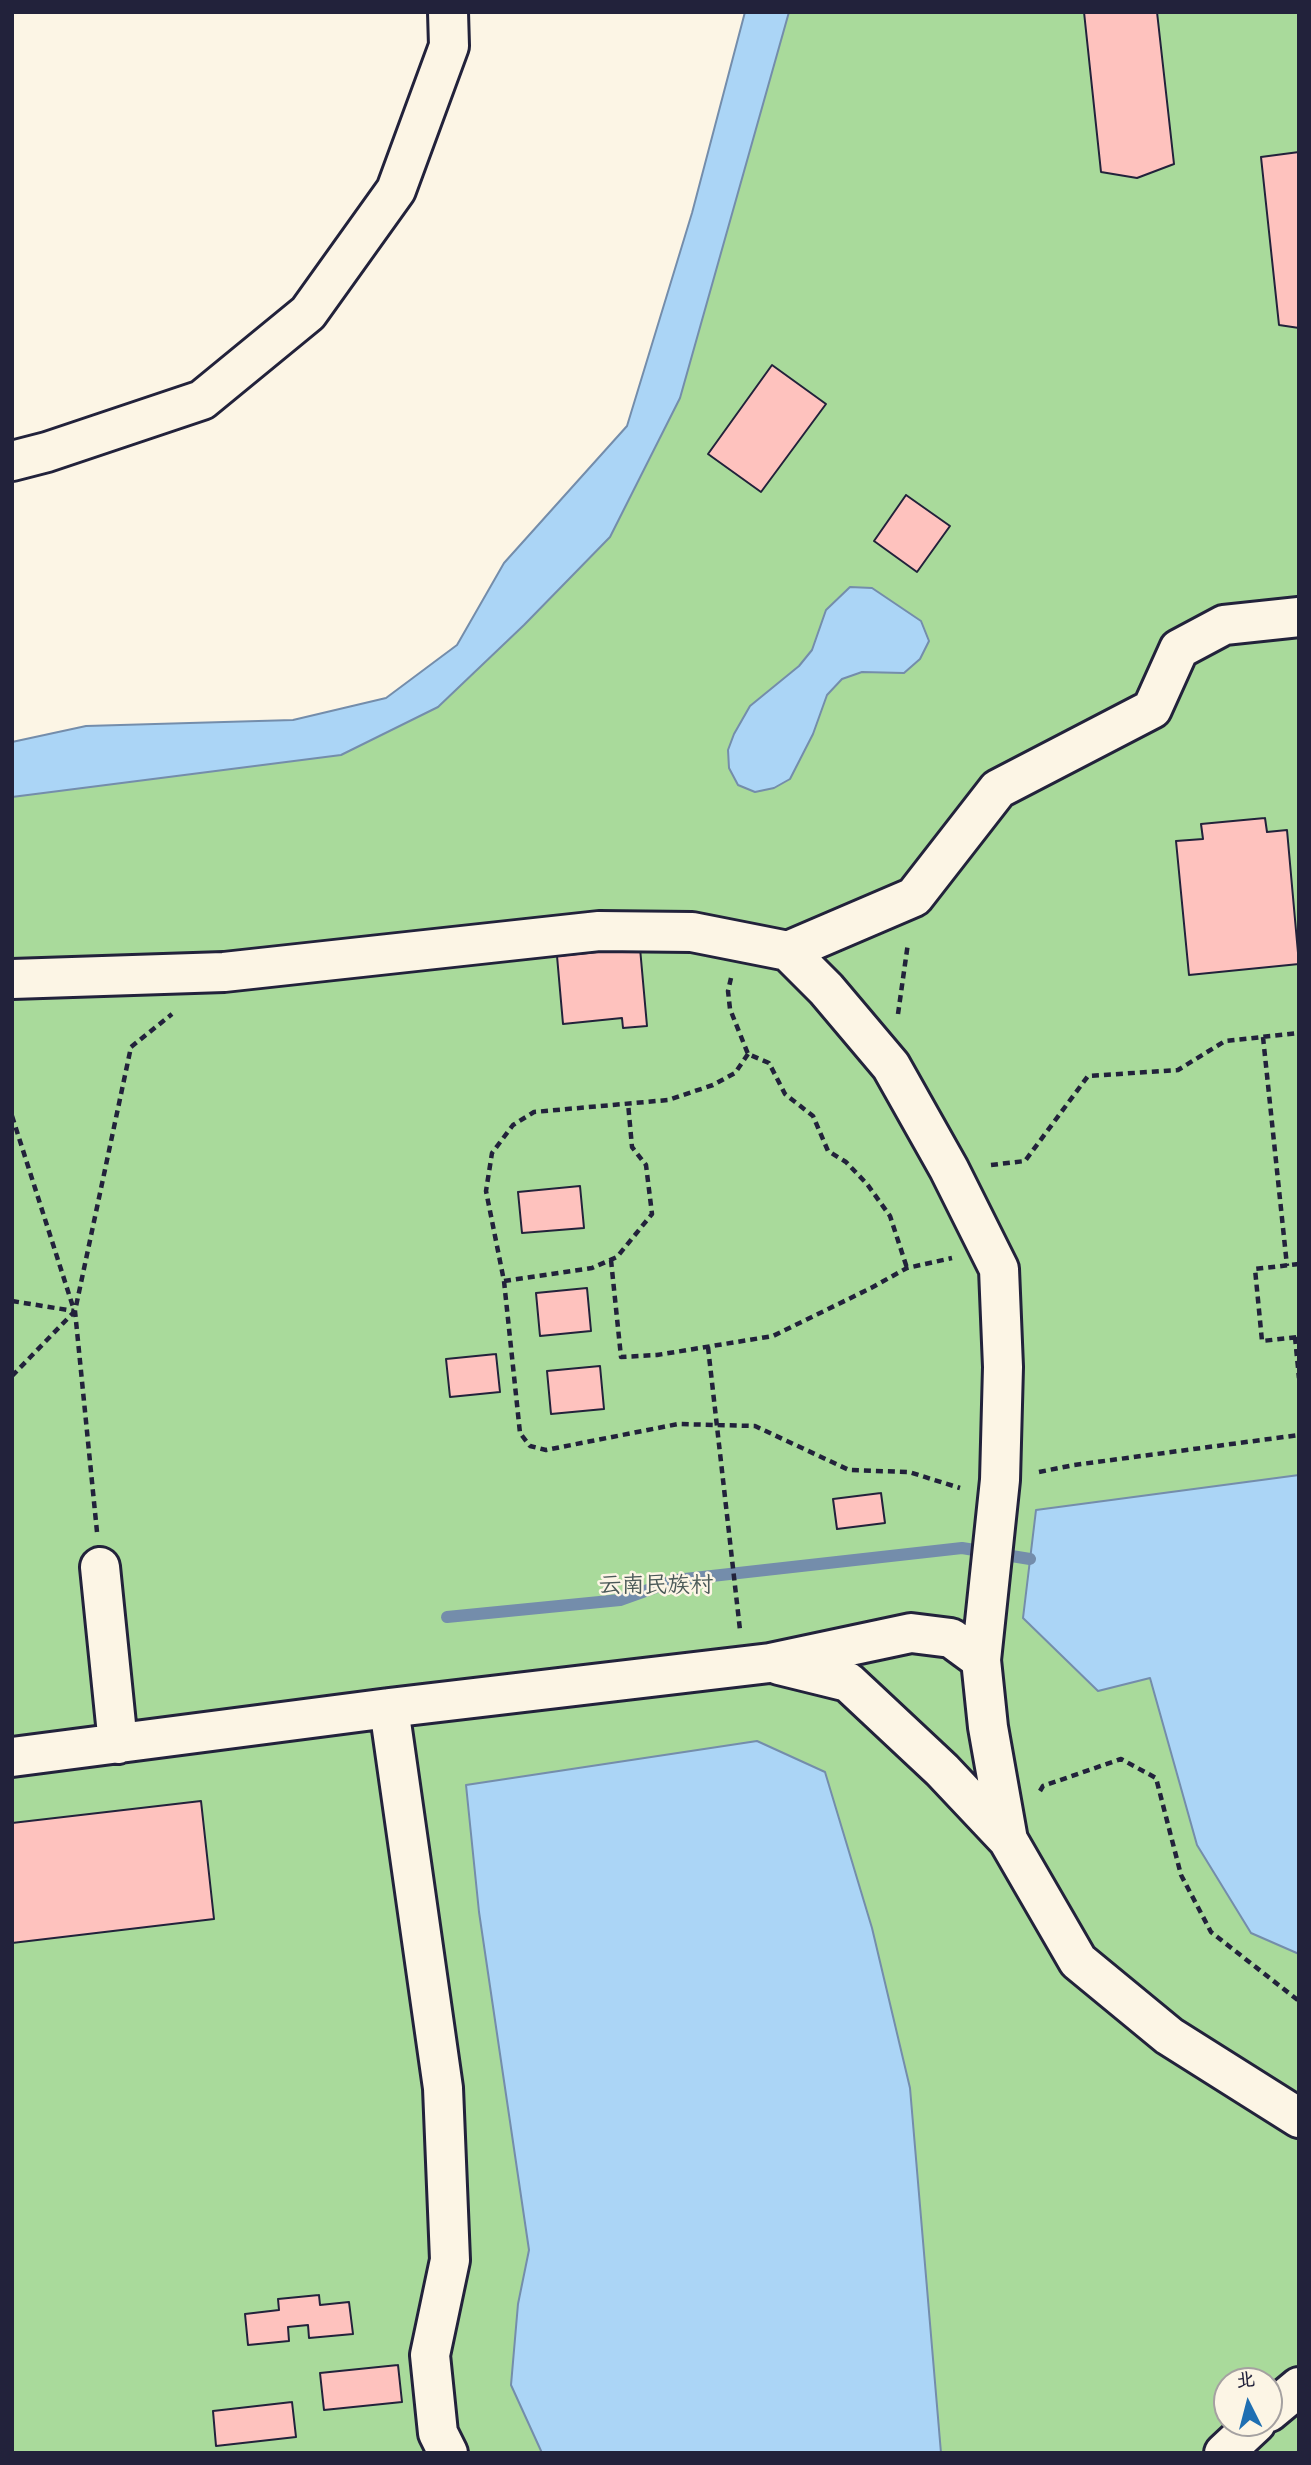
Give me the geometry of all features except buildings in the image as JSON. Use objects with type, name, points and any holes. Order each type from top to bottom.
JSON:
[{"type":"street","points":[[12,461],[47,452],[202,400],[308,313],[396,190],[449,46],[448,12]]},
{"type":"street","points":[[12,979],[224,972],[599,931],[692,932],[788,951],[914,897],[998,789],[1152,709],[1179,649],[1224,625],[1299,617]]},
{"type":"street","points":[[788,951],[826,989],[891,1066],[949,1169],[999,1269],[1002,1343],[999,1491],[981,1660],[988,1727],[1008,1840]]},
{"type":"street","points":[[100,1567],[118,1744]]},
{"type":"street","points":[[12,1757],[770,1663],[911,1633],[951,1638],[981,1660]]},
{"type":"street","points":[[770,1663],[848,1682],[942,1770],[1008,1840],[1078,1961],[1169,2036],[1299,2118]]},
{"type":"street","points":[[389,1709],[443,2088],[450,2260],[430,2355],[438,2432],[448,2453]]},
{"type":"street","points":[[1283,2400],[1299,2387]]},
{"type":"street","points":[[1224,2453],[1241,2437]]},
{"type":"path","points":[[891,1066],[914,897]]},
{"type":"path","points":[[740,942],[728,991],[730,1009],[748,1054],[769,1063],[785,1094],[813,1116],[828,1151],[846,1162],[867,1184],[890,1216],[907,1268]]},
{"type":"path","points":[[949,1169],[1025,1161],[1088,1076],[1178,1070],[1225,1041],[1299,1033]]},
{"type":"path","points":[[1263,1037],[1287,1266]]},
{"type":"path","points":[[12,1376],[75,1311],[131,1047]]},
{"type":"path","points":[[748,1054],[735,1073],[713,1085],[668,1100],[534,1112],[513,1125],[492,1153],[486,1191],[504,1281],[520,1433],[530,1446],[546,1450],[678,1424],[755,1426],[849,1470],[909,1472],[970,1491],[999,1491],[1074,1465],[1299,1435]]},
{"type":"path","points":[[504,1281],[592,1268],[611,1260],[617,1257],[652,1214],[646,1166],[632,1147],[628,1103]]},
{"type":"path","points":[[12,1116],[75,1311],[100,1567]]},
{"type":"path","points":[[611,1260],[621,1357],[657,1355],[773,1336],[871,1289],[907,1268],[990,1251]]},
{"type":"path","points":[[1299,1264],[1255,1269],[1262,1341],[1297,1337],[1299,1378]]},
{"type":"path","points":[[12,1301],[75,1311]]},
{"type":"path","points":[[708,1347],[737,1606]]},
{"type":"path","points":[[1008,1840],[1043,1786],[1121,1759],[1133,1765],[1156,1778],[1181,1875],[1211,1932],[1299,2001]]},
{"type":"green space","name":"云南民族村","points":[[789,12],[1299,12],[1299,2453],[12,2453],[12,797],[341,755],[438,707],[680,398]]},
{"type":"water","points":[[745,12],[789,12],[680,398],[610,537],[524,625],[438,707],[341,755],[12,797],[12,742],[86,726],[293,720],[386,698],[457,645],[504,563],[627,426],[692,213]]},
{"type":"water","points":[[850,587],[872,588],[921,621],[929,641],[920,659],[904,673],[862,672],[842,679],[827,695],[813,734],[790,779],[774,788],[755,792],[738,785],[729,768],[728,750],[734,734],[750,706],[799,666],[812,650],[826,610]]},
{"type":"water","points":[[1299,1475],[1299,1954],[1251,1933],[1197,1845],[1150,1678],[1098,1691],[1023,1618],[1036,1510]]},
{"type":"water","points":[[757,1741],[825,1772],[872,1928],[910,2088],[941,2453],[542,2453],[511,2385],[518,2304],[529,2250],[479,1912],[466,1785]]},
{"type":"waterway","points":[[447,1617],[620,1600],[676,1580],[962,1548],[1030,1559]]}]
